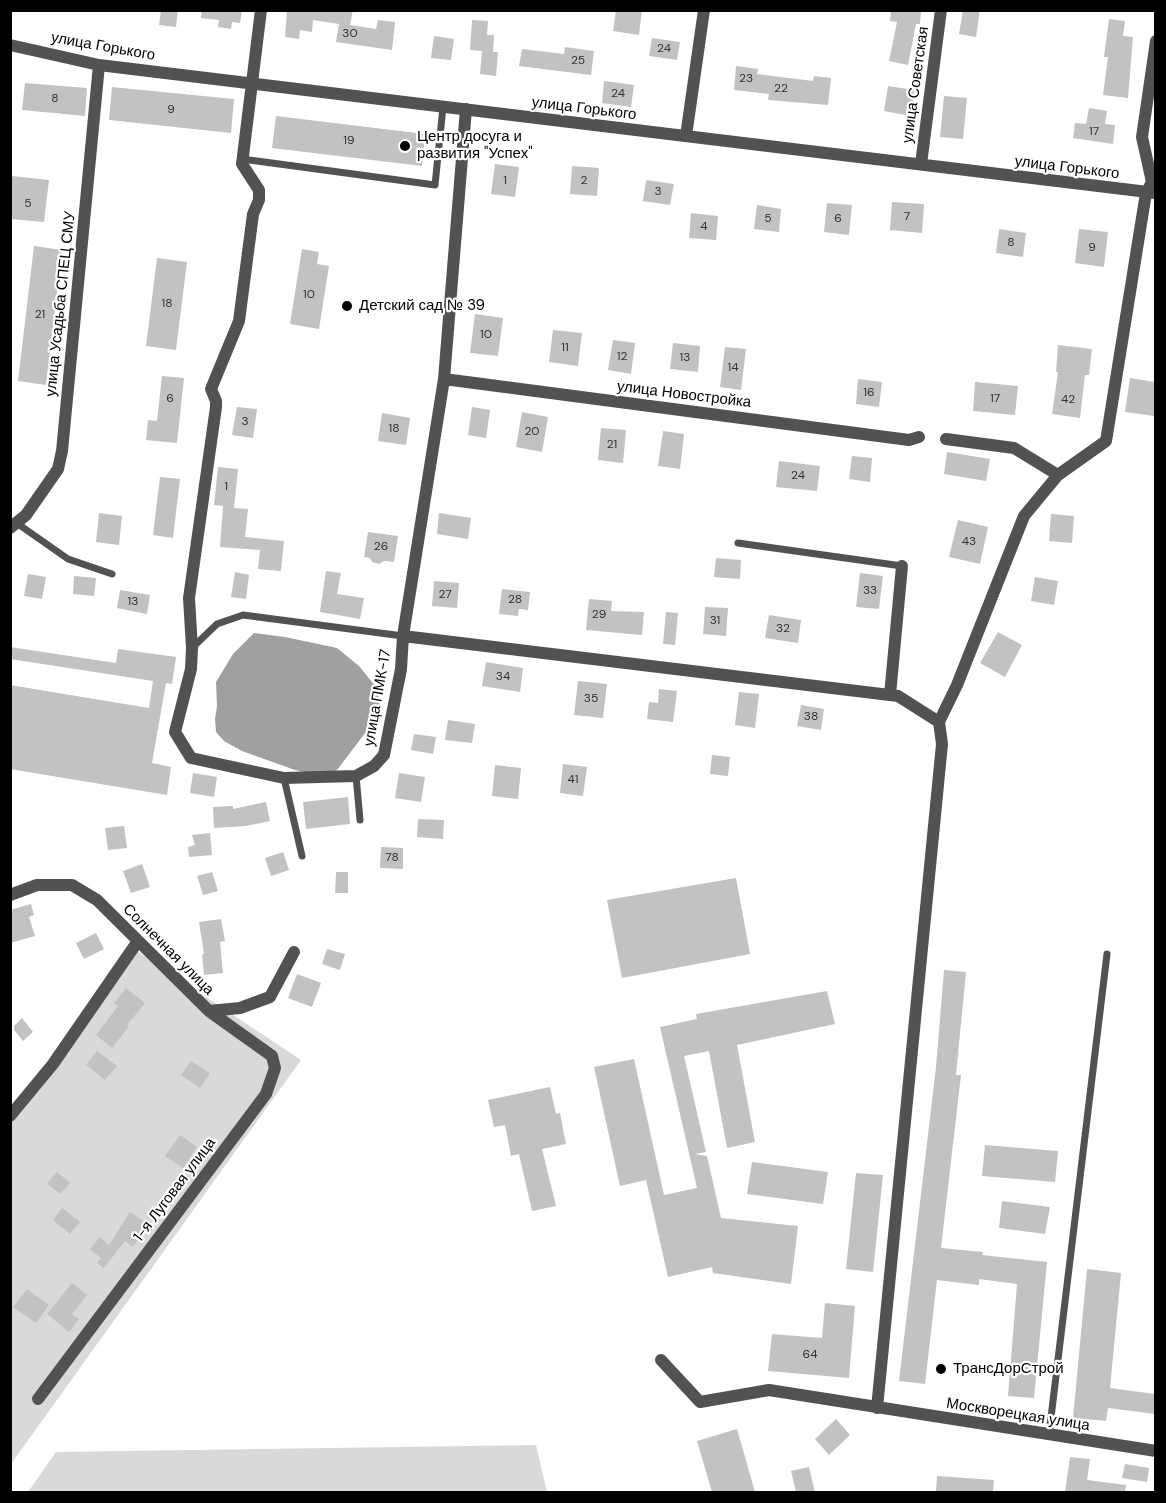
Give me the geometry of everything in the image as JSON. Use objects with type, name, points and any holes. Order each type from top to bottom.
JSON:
[{"type":"street","points":[[261,10],[242,159],[247,174],[254,180],[259,190],[259,200],[253,214],[238,321],[211,389],[216,400],[216,407],[189,598],[191,669],[175,732],[191,758],[284,778],[356,777]]},
{"type":"street","points":[[686,136],[704,10]]},
{"type":"street","name":"улица Советская","points":[[921,164],[941,10]]},
{"type":"street","points":[[877,1408],[942,744],[939,722],[957,685],[1024,516],[1058,475],[1106,441],[1151,193],[1152,182],[1142,137],[1155,41]]},
{"type":"street","name":"улица Горького","points":[[10,45],[99,65],[1151,193]]},
{"type":"street","name":"улица Усадьба СПЕЦ СМУ","points":[[14,526],[26,515],[58,469],[62,451],[99,65]]},
{"type":"street","name":"улица ПМК-17","points":[[356,777],[374,766],[384,755],[401,669],[404,636],[444,379],[466,109]]},
{"type":"street","name":"улица Новостройка","points":[[444,379],[909,440],[920,436]]},
{"type":"street","points":[[946,439],[1014,448],[1058,475]]},
{"type":"street","points":[[890,695],[902,566]]},
{"type":"street","points":[[404,636],[898,696],[939,722]]},
{"type":"street","name":"Солнечная улица","points":[[10,895],[37,885],[72,885],[97,900],[209,1011],[240,1008],[270,997],[294,952]]},
{"type":"street","points":[[10,1116],[53,1064],[138,940]]},
{"type":"street","name":"1-я Луговая улица","points":[[38,1399],[266,1094],[275,1068],[272,1056],[209,1011]]},
{"type":"street","name":"Москворецкая улица","points":[[661,1360],[700,1402],[769,1390],[1155,1450]]},
{"type":"lane","points":[[242,159],[435,185],[443,107]]},
{"type":"lane","points":[[14,526],[68,558],[112,574]]},
{"type":"lane","points":[[738,543],[902,566]]},
{"type":"lane","points":[[192,648],[217,624],[243,615],[404,636]]},
{"type":"lane","points":[[356,777],[360,820]]},
{"type":"lane","points":[[284,778],[302,856]]},
{"type":"lane","points":[[1049,1434],[1107,954]]},
{"type":"shaded area","points":[[254,633],[337,648],[359,666],[376,687],[380,702],[375,720],[337,770],[327,774],[312,774],[295,770],[242,751],[224,741],[216,732],[216,682],[233,654]]},
{"type":"shaded area","points":[[135,950],[301,1060],[11,1464],[11,1118]]},
{"type":"shaded area","points":[[536,1445],[547,1492],[28,1492],[56,1452]]},
{"type":"building","points":[[161,10],[178,10],[176,27],[159,25]]},
{"type":"building","points":[[202,10],[242,10],[240,23],[232,22],[231,29],[218,27],[219,20],[201,18]]},
{"type":"building","points":[[287,10],[353,10],[350,25],[376,29],[378,20],[395,22],[392,50],[336,42],[339,24],[313,20],[312,32],[300,30],[299,39],[285,37]]},
{"type":"building","points":[[616,10],[642,10],[639,35],[613,31]]},
{"type":"building","points":[[891,10],[921,10],[920,24],[916,24],[908,65],[889,61],[897,22],[890,21]]},
{"type":"building","points":[[963,10],[980,10],[976,37],[959,34]]},
{"type":"building","points":[[1109,19],[1125,21],[1123,36],[1133,37],[1128,98],[1103,95],[1108,57],[1104,57]]},
{"type":"building","points":[[472,20],[488,21],[487,35],[494,35],[493,52],[498,52],[496,76],[480,74],[482,51],[470,50]]},
{"type":"building","points":[[434,36],[454,39],[451,60],[431,58]]},
{"type":"building","points":[[652,38],[680,42],[677,60],[649,56]]},
{"type":"building","points":[[565,47],[594,51],[591,75],[519,66],[522,49],[564,54]]},
{"type":"building","points":[[736,66],[758,69],[757,74],[813,81],[814,76],[831,78],[828,105],[768,100],[769,94],[734,90]]},
{"type":"building","points":[[604,81],[634,85],[631,107],[602,103]]},
{"type":"building","points":[[25,83],[87,88],[85,116],[22,110]]},
{"type":"building","points":[[888,86],[914,90],[911,116],[884,111]]},
{"type":"building","points":[[112,87],[234,99],[231,133],[109,120]]},
{"type":"building","points":[[944,96],[967,98],[963,139],[940,137]]},
{"type":"building","points":[[1089,108],[1107,111],[1105,124],[1115,125],[1113,144],[1073,138],[1075,123],[1086,124]]},
{"type":"building","points":[[276,116],[425,134],[422,166],[272,148]]},
{"type":"building","points":[[495,164],[519,167],[515,197],[491,194]]},
{"type":"building","points":[[572,166],[599,168],[597,196],[570,194]]},
{"type":"building","points":[[12,176],[49,180],[44,222],[10,219]]},
{"type":"building","points":[[646,180],[674,184],[670,205],[643,201]]},
{"type":"building","points":[[892,202],[924,204],[922,233],[890,230]]},
{"type":"building","points":[[827,203],[852,205],[849,235],[824,232]]},
{"type":"building","points":[[757,205],[781,209],[779,232],[754,229]]},
{"type":"building","points":[[691,213],[718,216],[716,240],[689,238]]},
{"type":"building","points":[[999,229],[1026,233],[1023,257],[996,253]]},
{"type":"building","points":[[1079,229],[1108,232],[1104,267],[1075,263]]},
{"type":"building","points":[[34,246],[62,250],[46,385],[18,381]]},
{"type":"building","points":[[302,249],[319,252],[317,264],[329,266],[319,329],[290,324]]},
{"type":"building","points":[[157,258],[187,262],[176,350],[146,346]]},
{"type":"building","points":[[475,314],[503,318],[498,356],[470,353]]},
{"type":"building","points":[[553,330],[582,333],[578,366],[549,362]]},
{"type":"building","points":[[613,340],[635,343],[631,374],[608,370]]},
{"type":"building","points":[[673,343],[700,346],[698,372],[670,369]]},
{"type":"building","points":[[1058,345],[1092,349],[1089,375],[1085,375],[1080,418],[1052,414],[1058,372],[1056,372]]},
{"type":"building","points":[[725,347],[746,349],[741,390],[720,387]]},
{"type":"building","points":[[162,376],[184,378],[177,443],[146,440],[148,420],[157,421]]},
{"type":"building","points":[[1130,378],[1155,382],[1154,416],[1125,412]]},
{"type":"building","points":[[858,379],[882,382],[879,407],[856,404]]},
{"type":"building","points":[[975,382],[1018,386],[1015,415],[973,411]]},
{"type":"building","points":[[237,407],[257,409],[253,438],[232,435]]},
{"type":"building","points":[[472,407],[490,410],[486,438],[468,435]]},
{"type":"building","points":[[522,412],[548,417],[542,452],[516,447]]},
{"type":"building","points":[[382,413],[410,418],[406,445],[378,441]]},
{"type":"building","points":[[601,428],[626,430],[623,463],[598,460]]},
{"type":"building","points":[[663,431],[684,434],[680,469],[658,466]]},
{"type":"building","points":[[947,452],[990,459],[986,481],[944,474]]},
{"type":"building","points":[[852,456],[872,458],[870,482],[849,479]]},
{"type":"building","points":[[779,461],[820,466],[817,491],[776,487]]},
{"type":"building","points":[[218,467],[238,469],[234,508],[248,509],[245,537],[284,541],[281,571],[258,569],[260,550],[220,547],[223,506],[214,505]]},
{"type":"building","points":[[160,477],[180,479],[173,538],[153,535]]},
{"type":"building","points":[[99,513],[122,516],[119,545],[96,542]]},
{"type":"building","points":[[439,513],[471,518],[468,539],[437,534]]},
{"type":"building","points":[[1051,514],[1074,516],[1072,543],[1049,541]]},
{"type":"building","points":[[958,520],[988,527],[980,564],[949,557]]},
{"type":"building","points":[[368,532],[398,536],[394,562],[384,561],[379,564],[364,557]]},
{"type":"building","points":[[716,558],[741,560],[740,579],[714,577]]},
{"type":"building","points":[[326,571],[341,573],[337,594],[364,598],[360,619],[320,612]]},
{"type":"building","points":[[235,572],[249,575],[246,599],[231,597]]},
{"type":"building","points":[[860,573],[883,576],[879,609],[856,607]]},
{"type":"building","points":[[28,574],[46,577],[42,599],[24,596]]},
{"type":"building","points":[[74,576],[96,578],[94,596],[73,594]]},
{"type":"building","points":[[1035,577],[1058,581],[1054,605],[1031,601]]},
{"type":"building","points":[[434,581],[459,583],[457,608],[432,606]]},
{"type":"building","points":[[502,589],[530,592],[528,610],[519,609],[518,616],[499,614]]},
{"type":"building","points":[[120,590],[150,595],[147,614],[117,608]]},
{"type":"building","points":[[589,599],[612,601],[611,611],[644,612],[642,635],[586,630]]},
{"type":"building","points":[[705,607],[728,608],[726,636],[703,634]]},
{"type":"building","points":[[666,612],[678,613],[675,645],[663,644]]},
{"type":"building","points":[[769,615],[801,620],[798,643],[765,638]]},
{"type":"building","points":[[998,632],[1022,645],[1005,677],[980,663]]},
{"type":"building","points":[[10,647],[116,663],[118,649],[176,657],[172,684],[166,683],[152,763],[171,767],[167,795],[10,769],[10,685],[149,708],[153,681],[10,659]]},
{"type":"building","points":[[486,662],[523,668],[520,692],[482,686]]},
{"type":"building","points":[[578,681],[607,684],[603,718],[574,715]]},
{"type":"building","points":[[659,689],[677,691],[673,722],[647,719],[649,702],[658,703]]},
{"type":"building","points":[[739,692],[759,694],[755,728],[735,725]]},
{"type":"building","points":[[801,705],[824,709],[821,730],[797,726]]},
{"type":"building","points":[[448,720],[475,724],[472,743],[445,740]]},
{"type":"building","points":[[414,734],[436,737],[433,754],[411,750]]},
{"type":"building","points":[[712,755],[730,757],[728,776],[710,774]]},
{"type":"building","points":[[563,764],[587,767],[583,796],[560,793]]},
{"type":"building","points":[[495,765],[521,768],[518,799],[492,796]]},
{"type":"building","points":[[193,773],[217,777],[214,797],[190,793]]},
{"type":"building","points":[[399,773],[425,777],[421,802],[395,798]]},
{"type":"building","points":[[348,797],[350,824],[306,829],[303,802]]},
{"type":"building","points":[[266,802],[270,821],[246,826],[214,828],[213,807],[233,806],[233,809]]},
{"type":"building","points":[[418,819],[444,820],[443,839],[417,837]]},
{"type":"building","points":[[124,826],[127,848],[108,850],[105,828]]},
{"type":"building","points":[[210,833],[212,855],[189,857],[188,847],[195,845],[192,835]]},
{"type":"building","points":[[381,847],[403,848],[403,869],[380,868]]},
{"type":"building","points":[[283,852],[289,870],[271,876],[265,858]]},
{"type":"building","points":[[142,864],[150,887],[131,893],[123,871]]},
{"type":"building","points":[[212,872],[218,891],[203,895],[197,876]]},
{"type":"building","points":[[336,872],[348,872],[348,893],[335,893]]},
{"type":"building","points":[[736,878],[750,954],[622,978],[607,900]]},
{"type":"building","points":[[31,904],[34,915],[29,917],[35,936],[10,943],[10,910]]},
{"type":"building","points":[[221,919],[225,941],[220,942],[223,973],[204,975],[202,954],[204,954],[199,922]]},
{"type":"building","points":[[96,933],[104,949],[84,959],[76,943]]},
{"type":"building","points":[[327,949],[345,954],[340,970],[322,964]]},
{"type":"building","points":[[944,970],[966,972],[956,1075],[961,1075],[941,1248],[1047,1262],[1034,1398],[1008,1396],[1017,1284],[979,1279],[979,1285],[937,1280],[925,1384],[899,1381],[936,1067]]},
{"type":"building","points":[[297,974],[321,983],[312,1007],[288,998]]},
{"type":"building","points":[[126,988],[145,1003],[112,1048],[96,1035],[118,1006],[114,1003]]},
{"type":"building","points":[[827,991],[835,1024],[737,1045],[755,1142],[727,1148],[709,1051],[684,1056],[706,1152],[695,1154],[707,1156],[721,1218],[798,1226],[791,1284],[713,1273],[712,1267],[668,1277],[646,1180],[620,1186],[594,1067],[634,1059],[664,1195],[697,1188],[660,1027],[697,1019],[696,1014]]},
{"type":"building","points":[[22,1018],[33,1032],[23,1041],[14,1030],[14,1026]]},
{"type":"building","points":[[97,1051],[117,1066],[105,1080],[86,1065]]},
{"type":"building","points":[[191,1061],[210,1073],[200,1088],[181,1075]]},
{"type":"building","points":[[550,1087],[556,1114],[560,1113],[566,1144],[542,1149],[556,1206],[532,1211],[519,1154],[511,1156],[505,1125],[494,1127],[488,1100]]},
{"type":"building","points":[[180,1135],[197,1147],[183,1168],[165,1156]]},
{"type":"building","points":[[985,1145],[1058,1151],[1055,1182],[982,1176]]},
{"type":"building","points":[[752,1162],[828,1172],[823,1204],[747,1194]]},
{"type":"building","points":[[57,1172],[70,1183],[60,1194],[47,1183]]},
{"type":"building","points":[[856,1173],[883,1175],[873,1272],[846,1269]]},
{"type":"building","points":[[1002,1201],[1050,1207],[1045,1234],[999,1228]]},
{"type":"building","points":[[62,1208],[80,1222],[70,1234],[53,1220]]},
{"type":"building","points":[[130,1212],[148,1224],[133,1247],[125,1241],[104,1268],[97,1263],[101,1258],[90,1249],[100,1237],[109,1245]]},
{"type":"building","points":[[1087,1269],[1121,1273],[1110,1388],[1155,1394],[1155,1414],[1108,1408],[1106,1421],[1073,1418]]},
{"type":"building","points":[[72,1283],[87,1295],[72,1314],[79,1319],[69,1332],[47,1314]]},
{"type":"building","points":[[27,1289],[49,1305],[36,1323],[13,1307]]},
{"type":"building","points":[[825,1303],[855,1306],[849,1378],[768,1371],[772,1334],[822,1338]]},
{"type":"building","points":[[836,1419],[850,1435],[829,1455],[815,1439]]},
{"type":"building","points":[[737,1429],[755,1492],[712,1492],[697,1441]]},
{"type":"building","points":[[1070,1457],[1090,1459],[1087,1480],[1126,1485],[1125,1492],[1065,1492]]},
{"type":"building","points":[[1125,1464],[1149,1468],[1147,1482],[1122,1478]]},
{"type":"building","points":[[809,1467],[815,1492],[796,1492],[791,1471]]},
{"type":"building","points":[[937,1476],[994,1480],[993,1492],[936,1492]]},
{"type":"place","name":"Центр досуга и развития \"Успех\"","points":[[405,146]]},
{"type":"place","name":"Детский сад № 39","points":[[347,306]]},
{"type":"place","name":"ТрансДорСтрой","points":[[941,1369]]}]
